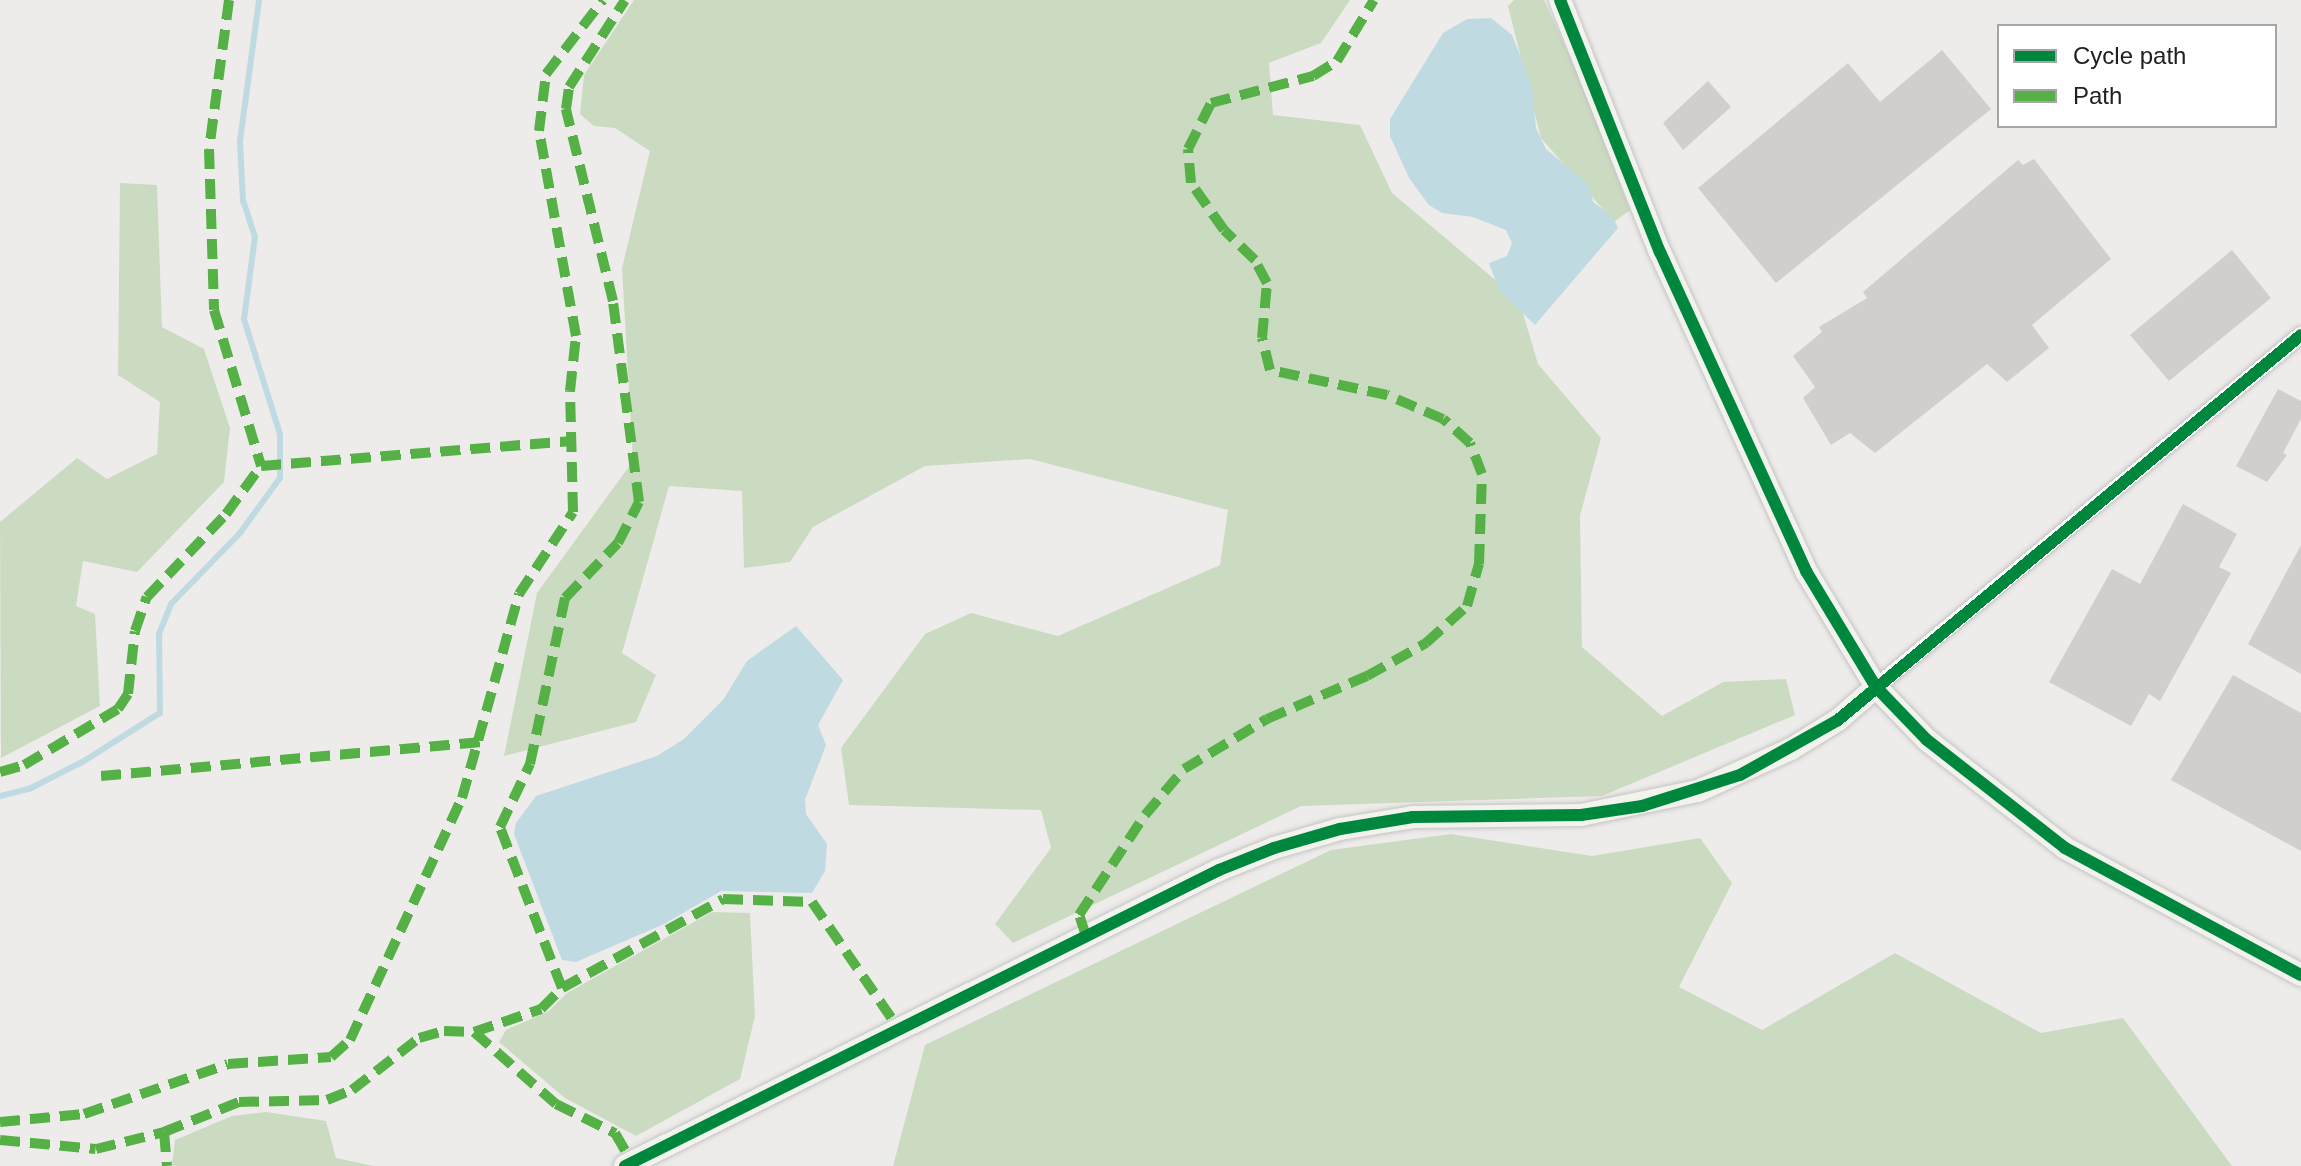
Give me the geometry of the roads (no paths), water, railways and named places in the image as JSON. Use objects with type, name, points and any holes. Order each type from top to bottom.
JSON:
[{"type":"street","points":[[1560,0],[1660,252],[1806,571],[1876,687],[1927,740],[2065,848],[2301,975]]},
{"type":"street","points":[[625,1166],[1219,870],[1274,848],[1340,829],[1413,817],[1581,815],[1698,791],[1791,749],[1838,720],[2301,335]]},
{"type":"water","points":[[1491,18],[1512,35],[1532,86],[1536,128],[1546,149],[1589,185],[1593,202],[1613,217],[1618,228],[1535,325],[1499,290],[1489,263],[1507,256],[1512,243],[1506,230],[1473,217],[1442,213],[1429,205],[1409,178],[1390,136],[1390,119],[1443,33],[1467,19]]},
{"type":"water","points":[[796,626],[843,680],[818,725],[826,745],[805,800],[806,814],[827,844],[825,871],[812,893],[721,891],[664,924],[576,962],[562,960],[514,834],[516,823],[536,796],[657,756],[684,739],[723,700],[747,661]]},
{"type":"waterway","points":[[0,796],[31,788],[84,761],[160,713],[159,634],[171,604],[240,533],[280,478],[280,434],[244,319],[255,237],[243,201],[240,141],[259,0]]}]
